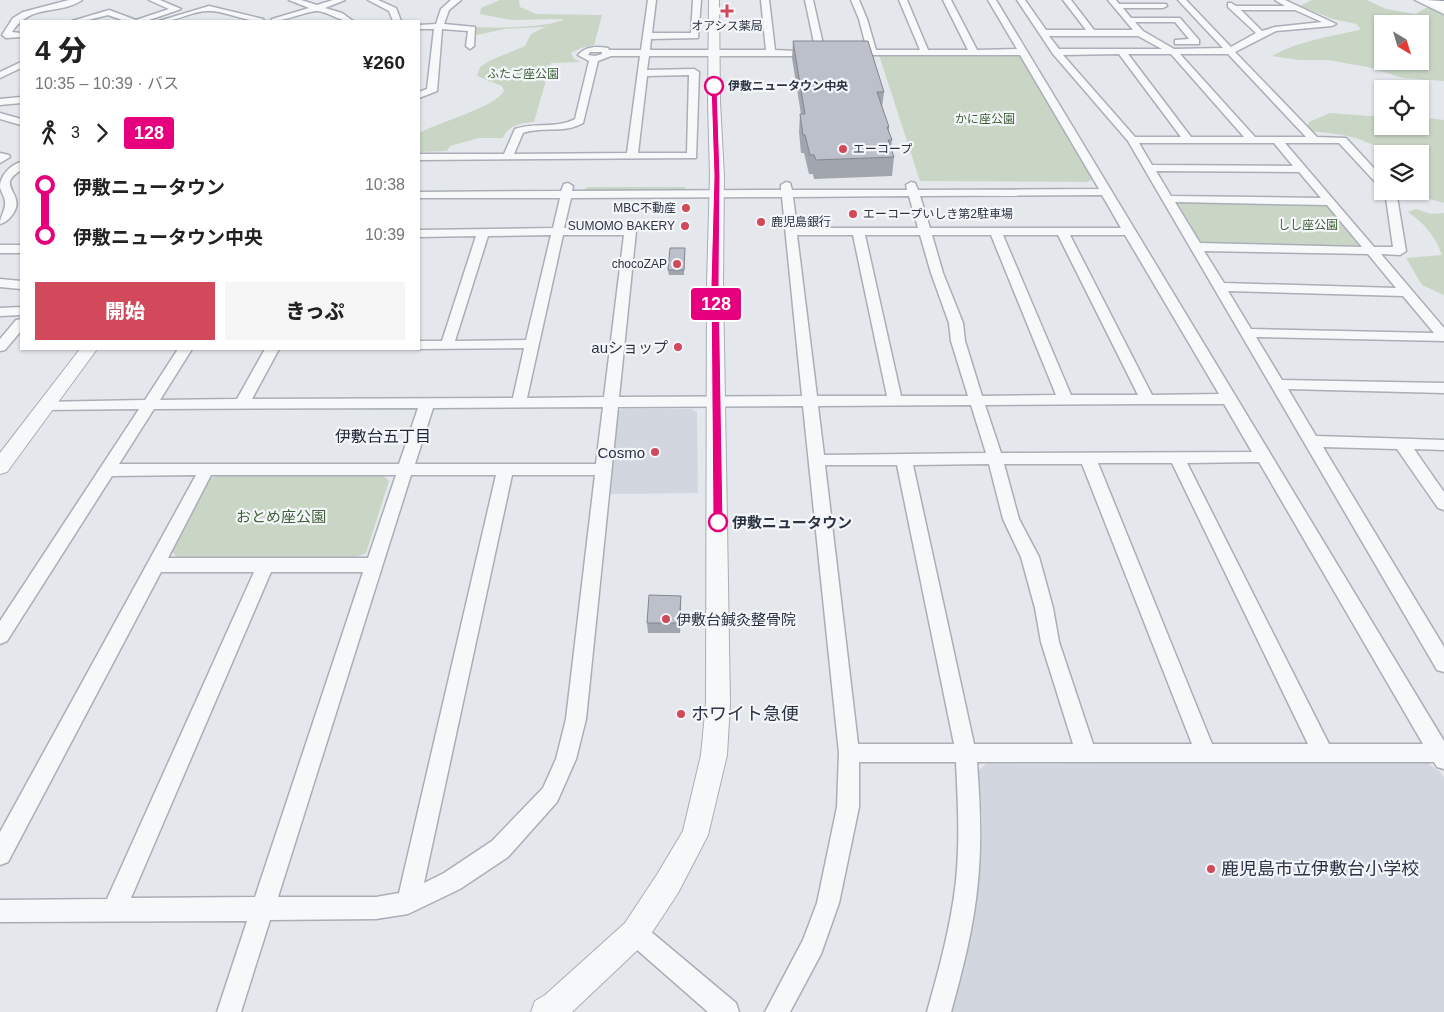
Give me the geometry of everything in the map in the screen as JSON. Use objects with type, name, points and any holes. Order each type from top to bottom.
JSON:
[{"type":"highway","points":[[1432,0],[1444,6]]},
{"type":"street","points":[[153,0],[177,9]]},
{"type":"street","points":[[142,20],[206,0]]},
{"type":"street","points":[[293,0],[318,7],[348,20]]},
{"type":"street","points":[[281,20],[341,0]]},
{"type":"street","points":[[372,0],[393,10],[397,20]]},
{"type":"street","points":[[420,95],[432,91],[438,26],[441,24],[442,12],[446,3],[457,0]]},
{"type":"street","points":[[632,156],[652,0]]},
{"type":"street","points":[[648,36],[695,36],[697,0]]},
{"type":"street","points":[[546,1012],[556,1006],[634,933],[668,883],[695,835],[714,755],[718,703],[715,283],[717,190],[714,0]]},
{"type":"street","points":[[765,0],[771,53]]},
{"type":"street","points":[[809,0],[830,53]]},
{"type":"street","points":[[855,0],[863,19],[872,53]]},
{"type":"street","points":[[902,0],[925,52]]},
{"type":"street","points":[[947,0],[974,52]]},
{"type":"street","points":[[992,0],[1442,757]]},
{"type":"street","points":[[1021,0],[1056,52],[1132,140],[1444,664]]},
{"type":"street","points":[[1067,0],[1092,33]]},
{"type":"street","points":[[1182,0],[1314,140]]},
{"type":"street","points":[[1226,0],[1261,34]]},
{"type":"street","points":[[1056,52],[1230,51],[1261,34],[1275,29],[1332,24],[1279,0]]},
{"type":"street","points":[[1419,0],[1444,12]]},
{"type":"street","points":[[3,38],[16,20],[21,17],[50,6],[82,1]]},
{"type":"street","points":[[1114,3],[1163,6]]},
{"type":"street","points":[[1114,3],[1140,33],[1174,52],[1252,140]]},
{"type":"street","points":[[230,4],[275,20]]},
{"type":"street","points":[[166,20],[209,8],[256,20]]},
{"type":"street","points":[[1234,8],[1297,8]]},
{"type":"street","points":[[80,20],[110,12],[130,20]]},
{"type":"street","points":[[191,13],[200,17]]},
{"type":"street","points":[[1129,20],[1178,20],[1196,42],[1155,42]]},
{"type":"street","points":[[420,27],[438,26],[472,29],[470,46]]},
{"type":"street","points":[[1042,33],[1140,33]]},
{"type":"street","points":[[3,38],[20,35]]},
{"type":"street","points":[[508,156],[518,131],[528,128],[565,127],[580,121],[594,59],[607,54],[1022,52]]},
{"type":"street","points":[[1122,52],[1188,140]]},
{"type":"street","points":[[0,75],[20,65]]},
{"type":"street","points":[[420,157],[692,156],[694,72],[643,73]]},
{"type":"street","points":[[0,80],[14,78]]},
{"type":"street","points":[[0,102],[20,100]]},
{"type":"street","points":[[0,116],[20,122]]},
{"type":"street","points":[[1132,140],[1342,140],[1374,174]]},
{"type":"street","points":[[1277,140],[1444,337]]},
{"type":"street","points":[[0,156],[5,157],[0,160]]},
{"type":"street","points":[[0,176],[20,165]]},
{"type":"street","points":[[0,221],[10,210],[11,206],[11,200],[2,190],[2,181],[20,165]]},
{"type":"street","points":[[1148,168],[1302,169]]},
{"type":"street","points":[[420,187],[567,190],[1104,188]]},
{"type":"street","points":[[778,1012],[813,946],[828,903],[848,807],[849,753],[787,189]]},
{"type":"street","points":[[913,189],[937,273],[956,322],[958,341],[995,459],[1011,518],[1030,557],[1044,608],[1050,642],[1086,753]]},
{"type":"street","points":[[420,195],[567,190]]},
{"type":"street","points":[[519,402],[567,190]]},
{"type":"street","points":[[1167,199],[1330,202]]},
{"type":"street","points":[[1196,247],[1400,251],[1392,200]]},
{"type":"street","points":[[0,911],[376,908],[408,903],[452,881],[500,849],[550,795],[566,759],[576,719],[630,231],[420,233]]},
{"type":"street","points":[[1062,231],[1148,400]]},
{"type":"street","points":[[792,232],[1129,231]]},
{"type":"street","points":[[858,232],[895,400]]},
{"type":"street","points":[[996,232],[1065,399]]},
{"type":"street","points":[[447,345],[483,233]]},
{"type":"street","points":[[0,249],[20,249]]},
{"type":"street","points":[[0,283],[20,285]]},
{"type":"street","points":[[1219,287],[1406,292]]},
{"type":"street","points":[[0,312],[20,311]]},
{"type":"street","points":[[10,341],[20,325]]},
{"type":"street","points":[[1246,333],[1444,337]]},
{"type":"street","points":[[420,345],[532,344]]},
{"type":"street","points":[[0,467],[88,350]]},
{"type":"street","points":[[0,636],[109,470],[184,350]]},
{"type":"street","points":[[242,404],[271,350]]},
{"type":"street","points":[[1277,384],[1444,388]]},
{"type":"street","points":[[46,405],[1229,399]]},
{"type":"street","points":[[229,1012],[427,403]]},
{"type":"street","points":[[1311,441],[1444,445]]},
{"type":"street","points":[[1402,444],[1444,504]]},
{"type":"street","points":[[1177,458],[1323,753]]},
{"type":"street","points":[[817,460],[1263,458]]},
{"type":"street","points":[[1088,459],[1206,753]]},
{"type":"street","points":[[904,460],[966,753],[970,818],[967,880],[955,955],[939,1012]]},
{"type":"street","points":[[408,903],[505,469]]},
{"type":"street","points":[[109,470],[604,469]]},
{"type":"street","points":[[0,854],[157,566],[207,470]]},
{"type":"street","points":[[157,566],[374,565]]},
{"type":"street","points":[[114,910],[265,566]]},
{"type":"street","points":[[849,753],[1323,753],[1442,757]]},
{"type":"street","points":[[634,933],[727,1012]]},
{"type":"shaded area","name":"Cosmo","points":[[624,409],[691,409],[697,412],[698,493],[608,494],[617,411]]},
{"type":"shaded area","name":"鹿児島市立伊敷台小学校","points":[[1426,762],[1440,772],[1444,778],[1444,1012],[951,1012],[974,919],[982,819],[976,773],[986,764]]},
{"type":"green space","name":"ふたご座公園","points":[[500,0],[519,0],[520,7],[536,14],[602,15],[594,45],[571,53],[574,59],[581,62],[551,63],[534,122],[512,127],[503,138],[479,138],[450,146],[447,151],[420,152],[420,133],[478,109],[498,97],[504,91],[502,86],[477,76],[480,67],[491,60],[525,46],[531,34],[545,27],[505,29],[477,35],[476,27],[535,26],[564,19],[512,20],[480,14],[481,8]]},
{"type":"green space","points":[[1312,0],[1367,0],[1386,9],[1415,14],[1430,6],[1444,13],[1444,81],[1403,78],[1378,70],[1429,70],[1429,15],[1374,15],[1374,69],[1328,60],[1299,60],[1272,56],[1303,43],[1359,30],[1360,28],[1356,24],[1333,19],[1300,6]]},
{"type":"green space","name":"かに座公園","points":[[879,55],[1014,55],[1021,57],[1093,179],[1087,182],[920,181]]},
{"type":"green space","points":[[1330,113],[1374,116],[1374,135],[1429,135],[1429,118],[1444,120],[1444,203],[1429,199],[1429,145],[1374,146],[1348,136],[1306,131],[1309,122]]},
{"type":"green space","points":[[588,187],[684,187],[687,191],[586,193],[583,190]]},
{"type":"green space","name":"しし座公園","points":[[1181,202],[1321,205],[1329,208],[1358,244],[1354,247],[1206,244],[1200,241],[1178,204]]},
{"type":"green space","points":[[1416,209],[1431,214],[1444,213],[1444,295],[1422,285],[1406,258],[1442,255],[1429,231],[1408,212]]},
{"type":"green space","name":"おとめ座公園","points":[[219,475],[383,475],[389,481],[366,553],[356,557],[177,558],[172,551],[209,479]]},
{"type":"building","points":[[793,41],[868,41],[884,92],[877,92],[889,127],[887,127],[892,140],[888,140],[894,157],[816,160],[814,155],[810,155],[805,135],[803,135],[800,114],[805,114]]},
{"type":"building","name":"chocoZAP","points":[[670,248],[685,248],[684,270],[668,270]]},
{"type":"building","points":[[649,595],[681,596],[679,623],[647,623]]},
{"type":"bus line","name":"128","points":[[714,86],[717,176],[715,283],[718,522]]},
{"type":"place","name":"オアシス薬局","points":[[727,11]]},
{"type":"place","name":"伊敷ニュータウン中央","points":[[714,86]]},
{"type":"place","name":"エーコープ","points":[[843,149]]},
{"type":"place","name":"MBC不動産","points":[[686,208]]},
{"type":"place","name":"エーコープいしき第2駐車場","points":[[853,214]]},
{"type":"place","name":"鹿児島銀行","points":[[761,222]]},
{"type":"place","name":"SUMOMO BAKERY","points":[[685,226]]},
{"type":"place","name":"chocoZAP","points":[[677,264]]},
{"type":"place","name":"auショップ","points":[[678,347]]},
{"type":"place","name":"Cosmo","points":[[655,452]]},
{"type":"place","name":"伊敷ニュータウン","points":[[718,522]]},
{"type":"place","name":"伊敷台鍼灸整骨院","points":[[666,619]]},
{"type":"place","name":"ホワイト急便","points":[[681,714]]},
{"type":"place","name":"鹿児島市立伊敷台小学校","points":[[1211,869]]},
{"type":"district","name":"伊敷台五丁目","points":[[383,436]]}]
